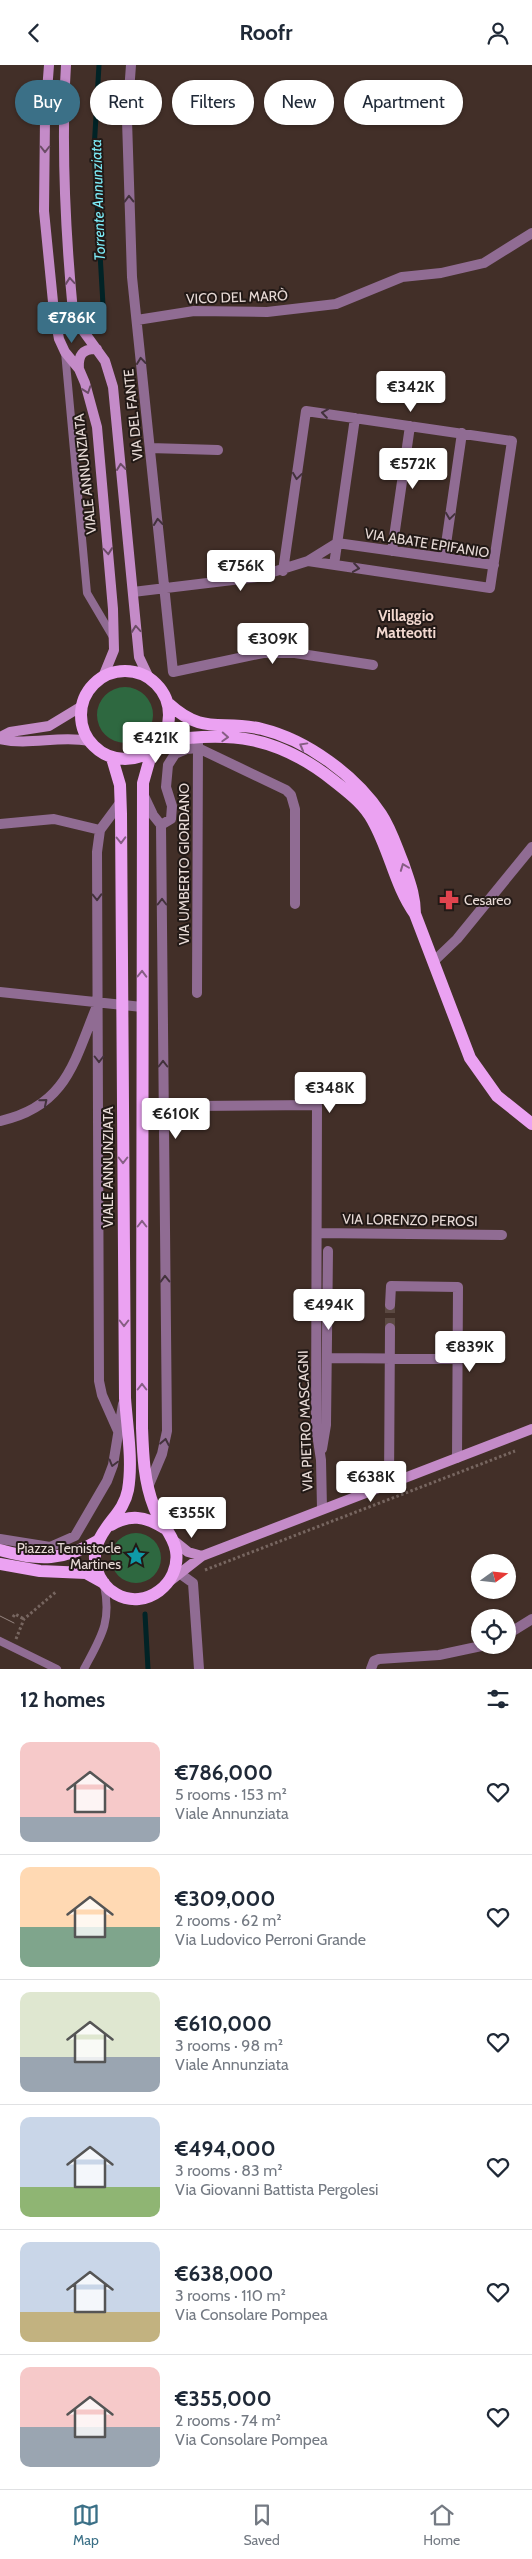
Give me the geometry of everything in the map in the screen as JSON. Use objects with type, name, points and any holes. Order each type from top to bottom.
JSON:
[{"type":"main road","name":"VIALE ANNUNZIATA","points":[[49,65],[45,118],[44,211],[54,312],[65,352],[79,369],[93,407],[97,427],[113,609],[114,650],[103,677]]},
{"type":"main road","points":[[66,65],[62,119],[64,209],[73,312],[76,321],[105,361],[113,387],[139,657],[148,675],[169,704],[192,722],[252,727],[280,735],[318,755],[348,779],[368,798],[388,827],[415,895],[415,914]]},
{"type":"main road","points":[[79,369],[78,359],[82,352],[89,349],[97,349]]},
{"type":"main road","points":[[148,675],[125,671],[103,677],[86,694],[82,705],[84,730],[89,741],[96,748],[112,757],[133,759],[156,746],[242,737],[276,745],[310,763],[342,787],[362,805],[374,822],[406,901],[415,914],[463,1041],[477,1070],[497,1096],[532,1124]]},
{"type":"main road","points":[[169,704],[166,731],[156,746],[146,769],[144,796],[142,1428],[145,1473],[154,1509],[173,1540],[188,1552],[202,1556]]},
{"type":"main road","points":[[0,738],[10,732],[49,726],[82,705]]},
{"type":"main road","points":[[0,738],[11,741],[70,738],[89,741]]},
{"type":"main road","name":"VIALE ANNUNZIATA","points":[[104,1583],[98,1573],[95,1562],[99,1540],[123,1507],[128,1487],[125,1398],[120,803],[118,774],[112,757]]},
{"type":"main road","points":[[0,1563],[40,1571],[86,1573],[104,1583],[120,1596],[141,1599],[161,1590],[202,1556],[532,1429]]},
{"type":"main road","points":[[110,1525],[123,1519],[137,1517],[152,1520],[164,1528]]},
{"type":"main road","points":[[0,1550],[18,1555],[67,1556],[99,1540]]},
{"type":"main road","points":[[168,1583],[176,1567],[176,1549],[173,1540]]},
{"type":"street","name":"VIA DEL FANTE","points":[[131,65],[127,120],[129,196],[137,320],[166,588],[173,672],[262,653],[295,653],[373,665]]},
{"type":"street","name":"VICO DEL MARÒ","points":[[137,320],[194,311],[267,312],[336,304],[402,277],[441,273],[484,263],[532,233]]},
{"type":"street","points":[[283,571],[306,411],[512,441],[494,565]]},
{"type":"street","points":[[334,565],[355,418]]},
{"type":"street","points":[[392,551],[410,426]]},
{"type":"street","points":[[444,558],[462,433]]},
{"type":"street","points":[[150,448],[218,450]]},
{"type":"street","points":[[133,592],[257,577],[283,571],[308,561],[337,543]]},
{"type":"street","name":"VIA ABATE EPIFANIO","points":[[308,561],[490,588],[494,565],[337,543]]},
{"type":"street","points":[[162,825],[171,819],[173,812],[166,787],[171,759],[198,742],[291,795],[295,809],[294,904]]},
{"type":"street","name":"VIA UMBERTO GIORDANO","points":[[197,993],[198,742]]},
{"type":"street","points":[[144,796],[153,815],[162,825],[166,1431],[162,1454],[148,1487]]},
{"type":"street","name":"VIALE ANNUNZIATA","points":[[118,1431],[98,1381],[97,852],[100,830],[120,803]]},
{"type":"street","points":[[0,824],[54,819],[100,830]]},
{"type":"street","points":[[433,963],[457,939],[532,847]]},
{"type":"street","points":[[0,992],[142,1007]]},
{"type":"street","points":[[0,1121],[36,1109],[54,1093],[80,1049],[98,1002]]},
{"type":"street","name":"VIA PIETRO MASCAGNI","points":[[194,1106],[317,1105],[316,1427],[321,1460],[322,1509]]},
{"type":"street","points":[[142,1118],[163,1118]]},
{"type":"street","name":"VIA LORENZO PEROSI","points":[[317,1233],[502,1235]]},
{"type":"street","points":[[321,1460],[326,1425],[328,1251]]},
{"type":"street","points":[[390,1305],[390,1286],[458,1287],[457,1459]]},
{"type":"street","points":[[389,1483],[390,1328]]},
{"type":"street","points":[[327,1358],[458,1359]]},
{"type":"street","points":[[0,1539],[50,1547],[75,1536],[107,1481],[113,1465],[125,1398]]},
{"type":"street","points":[[182,1574],[193,1583],[195,1594],[199,1669]]},
{"type":"street","points":[[516,1629],[532,1619]]},
{"type":"street","points":[[371,1669],[374,1661],[379,1659],[439,1655],[471,1648]]},
{"type":"lane","points":[[65,352],[87,593],[113,637]]},
{"type":"lane","points":[[84,1669],[106,1624],[108,1602],[104,1583]]},
{"type":"lane","points":[[0,1641],[56,1669]]},
{"type":"path","points":[[182,1574],[206,1570],[523,1448]]},
{"type":"path","points":[[12,1647],[24,1619],[57,1591]]},
{"type":"path","points":[[13,1617],[15,1614],[24,1619]]},
{"type":"green space","points":[[120,687],[130,687],[145,695],[151,704],[153,715],[151,726],[145,735],[130,743],[120,743],[109,738],[102,731],[97,720],[97,710],[102,699],[109,692]]},
{"type":"green space","points":[[131,1533],[141,1533],[154,1540],[161,1553],[161,1563],[154,1576],[141,1583],[131,1583],[122,1579],[115,1572],[111,1563],[111,1553],[115,1544],[122,1537]]},
{"type":"waterway","name":"Torrente Annunziata","points":[[99,65],[94,150],[103,305]]},
{"type":"waterway","name":"Torrente Annunziata","points":[[145,1614],[148,1669]]},
{"type":"tunnel","points":[[390,1305],[390,1328]]},
{"type":"tram line","points":[[0,1616],[14,1623]]},
{"type":"place","name":"Cesareo","points":[[449,900]]},
{"type":"place","name":"Piazza Temistocle Martines","points":[[136,1556]]},
{"type":"district","name":"Villaggio Matteotti","points":[[406,624]]}]
